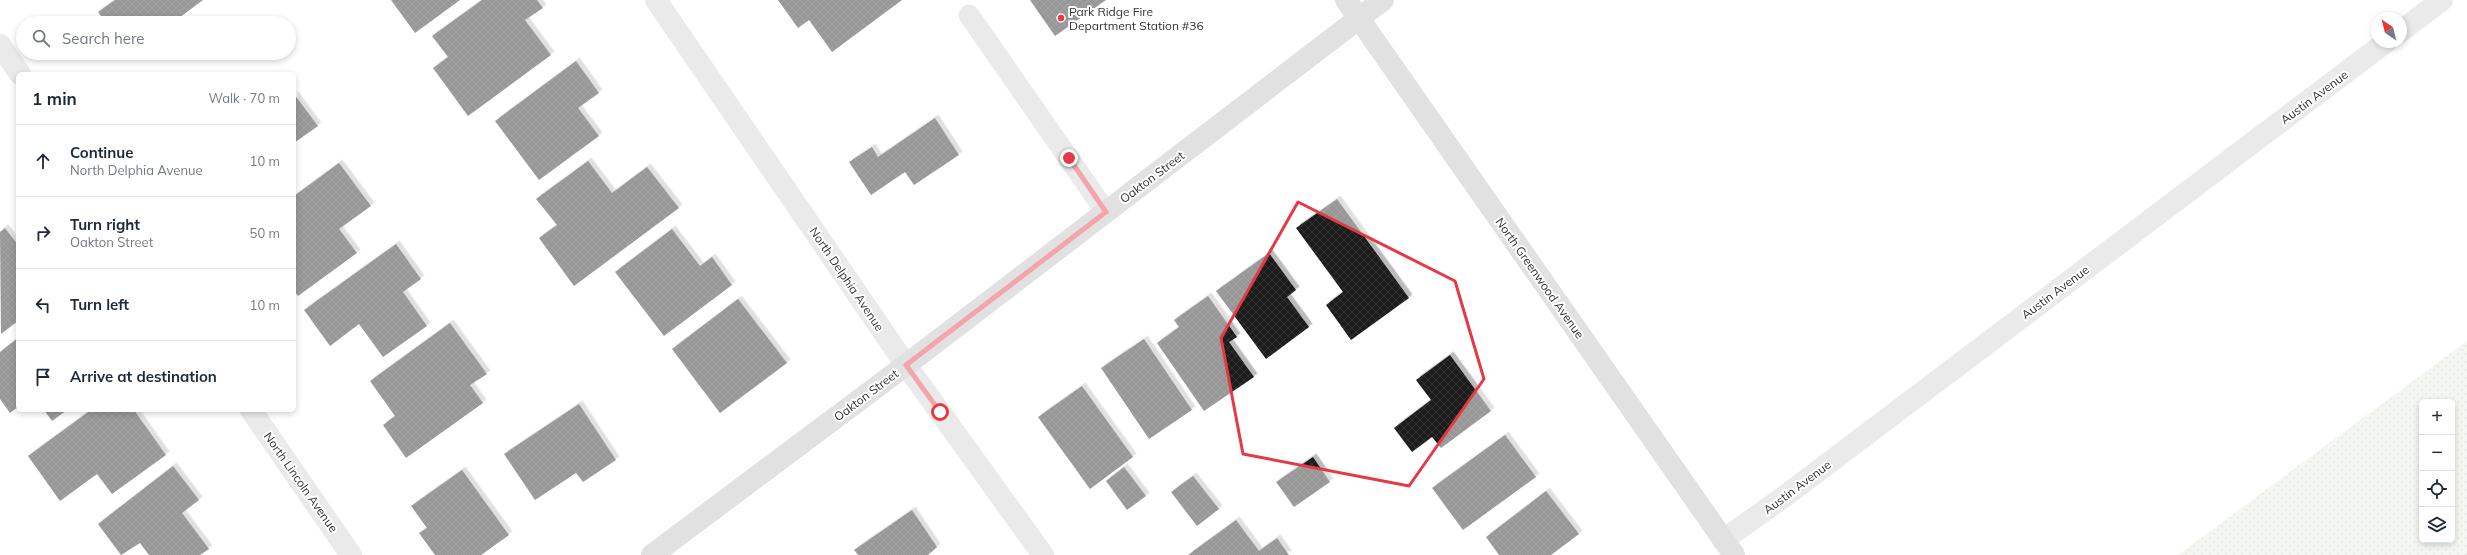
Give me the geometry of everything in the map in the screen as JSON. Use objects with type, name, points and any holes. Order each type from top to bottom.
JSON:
[{"type":"main road","name":"North Greenwood Avenue","points":[[1346,0],[1728,548]]},
{"type":"main road","name":"Oakton Street","points":[[652,555],[906,365],[1383,0]]},
{"type":"street","name":"North Delphia Avenue","points":[[656,0],[906,365],[1043,555]]},
{"type":"street","points":[[2407,26],[2442,0]]},
{"type":"street","points":[[0,45],[19,72]]},
{"type":"street","name":"Austin Avenue","points":[[1728,548],[1798,487],[2378,48]]},
{"type":"street","name":"North Lincoln Avenue","points":[[252,412],[351,555]]},
{"type":"lane","points":[[969,15],[1106,212]]},
{"type":"highlighted area","points":[[1298,202],[1455,281],[1484,379],[1409,486],[1243,454],[1221,338]]},
{"type":"shaded area","points":[[2467,341],[2467,555],[2178,555]]},
{"type":"building","points":[[115,0],[203,0],[181,16],[101,16],[98,12]]},
{"type":"building","points":[[391,0],[460,0],[415,33]]},
{"type":"building","points":[[482,0],[537,0],[543,8],[525,20],[551,55],[468,116],[433,68],[448,57],[432,36]]},
{"type":"building","points":[[778,0],[902,0],[832,52],[809,20],[798,28]]},
{"type":"building","name":"Park Ridge Fire Department Station #36","points":[[1030,0],[1106,0],[1055,36]]},
{"type":"building","points":[[576,61],[599,93],[578,108],[599,136],[539,180],[495,121]]},
{"type":"building","points":[[296,97],[318,126],[296,142]]},
{"type":"building","points":[[935,118],[959,155],[914,185],[905,172],[871,195],[849,162],[872,147],[878,157]]},
{"type":"building","points":[[588,161],[612,193],[647,167],[679,208],[574,286],[539,238],[557,225],[536,199]]},
{"type":"building","points":[[339,163],[371,206],[339,229],[357,253],[298,296],[296,294],[296,195]]},
{"type":"building","points":[[1337,199],[1409,298],[1351,340],[1326,305],[1343,292],[1296,228]]},
{"type":"building","points":[[5,228],[16,242],[16,323],[1,334],[0,232]]},
{"type":"building","points":[[672,229],[700,266],[712,257],[732,285],[664,336],[615,272]]},
{"type":"building","points":[[396,244],[421,279],[403,292],[427,326],[383,357],[359,324],[330,346],[304,310]]},
{"type":"building","points":[[1269,253],[1296,290],[1287,297],[1309,327],[1266,359],[1216,291]]},
{"type":"building","points":[[1208,296],[1237,337],[1229,342],[1254,377],[1204,411],[1157,343],[1179,327],[1174,320]]},
{"type":"building","points":[[738,299],[787,363],[720,413],[672,349]]},
{"type":"building","points":[[450,323],[487,374],[470,385],[483,403],[406,458],[383,425],[395,416],[370,381]]},
{"type":"building","points":[[1144,339],[1192,410],[1149,439],[1101,368]]},
{"type":"building","points":[[16,340],[16,408],[10,413],[0,399],[0,352]]},
{"type":"building","points":[[1450,355],[1491,411],[1441,448],[1432,437],[1412,452],[1394,428],[1431,400],[1416,380]]},
{"type":"building","points":[[1082,386],[1133,457],[1090,489],[1038,417]]},
{"type":"building","points":[[579,404],[616,460],[583,482],[576,473],[535,500],[504,454]]},
{"type":"building","points":[[45,412],[64,412],[52,421]]},
{"type":"building","points":[[88,412],[135,412],[166,455],[112,494],[97,474],[60,501],[28,456]]},
{"type":"building","points":[[1505,435],[1536,477],[1463,530],[1432,488]]},
{"type":"building","points":[[1313,457],[1330,482],[1294,507],[1276,482]]},
{"type":"building","points":[[173,466],[199,500],[182,513],[209,549],[200,555],[149,555],[140,543],[121,555],[98,524]]},
{"type":"building","points":[[1124,467],[1146,496],[1127,510],[1106,481]]},
{"type":"building","points":[[462,470],[509,535],[481,555],[435,555],[419,533],[427,528],[411,506]]},
{"type":"building","points":[[1193,476],[1219,509],[1197,526],[1171,492]]},
{"type":"building","points":[[1546,491],[1579,534],[1551,555],[1499,555],[1486,537]]},
{"type":"building","points":[[912,510],[937,547],[928,555],[858,555],[854,550]]},
{"type":"building","points":[[1236,520],[1259,551],[1277,538],[1289,555],[1188,555]]},
{"type":"place","name":"Park Ridge Fire Department Station #36","points":[[1061,18]]},
{"type":"route","points":[[940,412],[906,365],[1106,212],[1069,158]]}]
